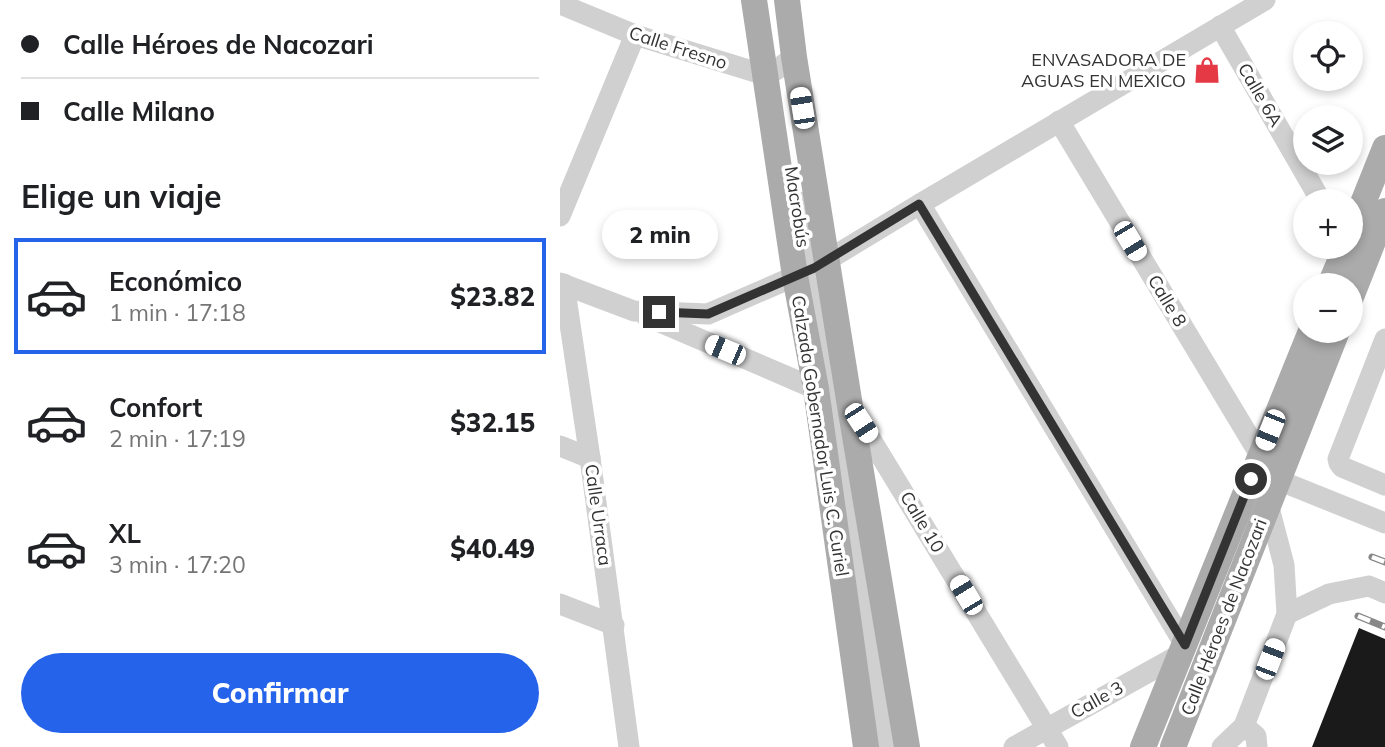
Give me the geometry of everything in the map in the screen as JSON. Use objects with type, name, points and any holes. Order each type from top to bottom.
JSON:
[{"type":"main road","name":"Calzada Gobernador Luis C. Curiel","points":[[754,0],[780,67],[811,269],[817,389],[866,747]]},
{"type":"main road","name":"Calzada Gobernador Luis C. Curiel","points":[[780,67],[787,0]]},
{"type":"main road","points":[[1363,246],[1385,148]]},
{"type":"main road","points":[[1363,246],[1385,212]]},
{"type":"main road","points":[[1340,273],[1352,259]]},
{"type":"main road","name":"Calzada Gobernador Luis C. Curiel","points":[[811,269],[850,406],[907,747]]},
{"type":"main road","name":"Calle Héroes de Nacozari","points":[[1143,747],[1306,343]]},
{"type":"main road","name":"Calle Héroes de Nacozari","points":[[1172,747],[1332,343]]},
{"type":"street","points":[[766,0],[780,67]]},
{"type":"street","points":[[776,0],[780,67]]},
{"type":"street","points":[[634,311],[708,314],[811,269],[1265,0]]},
{"type":"street","name":"Calle Fresno","points":[[560,4],[635,35],[780,67]]},
{"type":"street","name":"Calle 6A","points":[[1220,26],[1314,189]]},
{"type":"street","points":[[560,216],[635,35]]},
{"type":"street","name":"Calle 8","points":[[1059,121],[1260,455],[1273,492]]},
{"type":"street","points":[[919,204],[1183,650]]},
{"type":"street","name":"Macrobús","points":[[811,269],[877,747]]},
{"type":"street","name":"Macrobús","points":[[811,269],[884,747]]},
{"type":"street","points":[[562,283],[817,389]]},
{"type":"street","name":"Calle Urraca","points":[[562,283],[590,458],[629,747]]},
{"type":"street","points":[[1385,339],[1338,459],[1342,467],[1385,485]]},
{"type":"street","name":"Calle 10","points":[[850,406],[1058,747]]},
{"type":"street","points":[[560,446],[590,458]]},
{"type":"street","points":[[1222,747],[1244,726],[1287,614],[1284,565],[1273,492],[1385,523]]},
{"type":"street","points":[[1287,614],[1329,594],[1369,586],[1385,593]]},
{"type":"street","points":[[560,604],[614,625]]},
{"type":"street","name":"Calle 3","points":[[1014,747],[1183,650]]},
{"type":"street","points":[[1244,726],[1256,736],[1257,747]]},
{"type":"building","points":[[1359,628],[1385,639],[1385,747],[1312,747]]},
{"type":"railway","points":[[1372,557],[1385,562]]},
{"type":"railway","points":[[1358,616],[1385,627]]},
{"type":"place","name":"ENVASADORA DE AGUAS EN MEXICO","points":[[1207,70]]},
{"type":"route","points":[[659,312],[708,314],[814,268],[919,204],[1185,645],[1251,479]]}]
